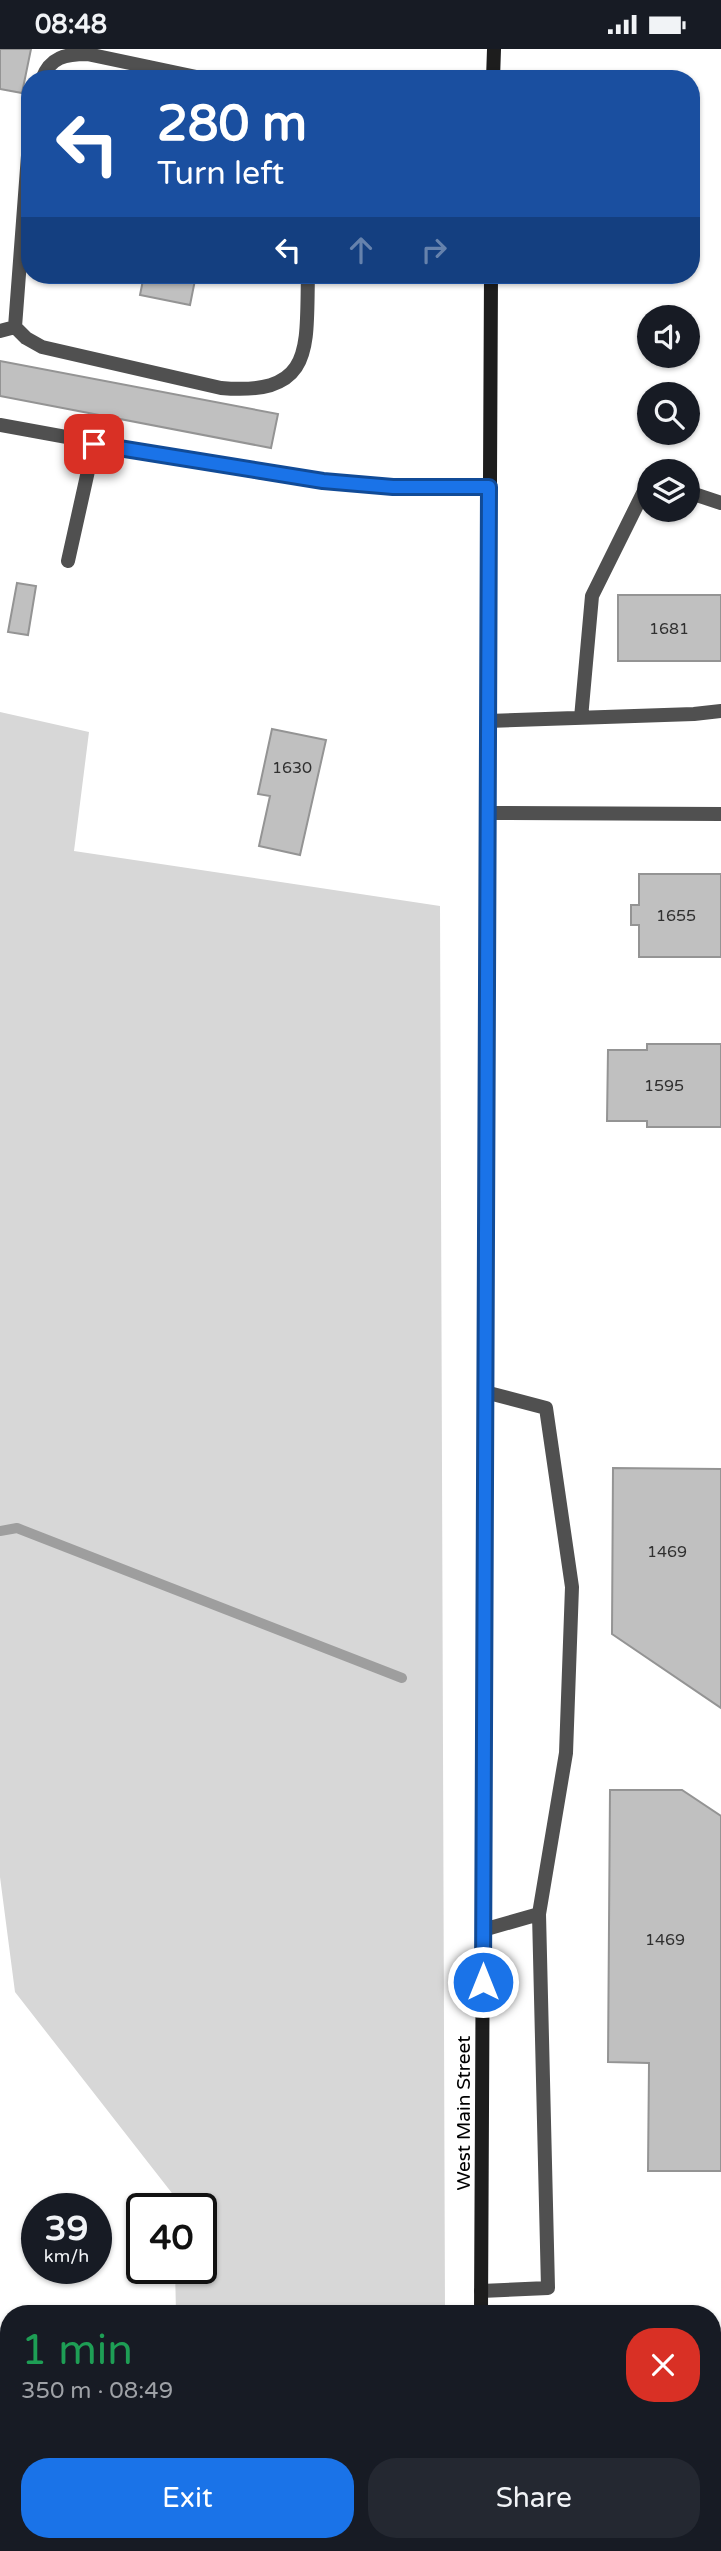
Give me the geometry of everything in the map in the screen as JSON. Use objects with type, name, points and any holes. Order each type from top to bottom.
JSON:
[{"type":"street","points":[[493,70],[494,49]]},
{"type":"street","name":"West Main Street","points":[[481,2305],[491,284]]},
{"type":"lane","points":[[48,70],[54,60],[70,54],[87,54],[163,70]]},
{"type":"lane","points":[[21,213],[7,329],[42,347],[71,355],[220,388],[274,385],[298,366],[304,352],[308,284]]},
{"type":"lane","points":[[0,425],[258,472],[347,484],[489,487]]},
{"type":"lane","points":[[68,561],[94,444]]},
{"type":"lane","points":[[700,496],[721,503]]},
{"type":"lane","points":[[581,718],[592,596],[637,505]]},
{"type":"lane","points":[[488,721],[721,711]]},
{"type":"lane","points":[[487,813],[721,814]]},
{"type":"lane","points":[[481,2291],[548,2288],[539,1914],[566,1753],[572,1587],[546,1408],[485,1392]]},
{"type":"lane","points":[[483,1930],[539,1914]]},
{"type":"shaded area","points":[[0,712],[89,732],[74,851],[440,906],[445,2305],[176,2305],[175,2284],[217,2284],[217,2193],[172,2193],[15,1992],[0,1877]]},
{"type":"building","points":[[0,49],[31,49],[27,70],[21,70],[21,93],[0,89]]},
{"type":"building","points":[[142,284],[194,284],[190,305],[140,295]]},
{"type":"building","points":[[0,361],[278,414],[271,448],[0,396]]},
{"type":"building","points":[[17,583],[36,586],[28,635],[8,632]]},
{"type":"building","points":[[618,595],[721,595],[721,661],[618,661]]},
{"type":"building","points":[[272,729],[326,740],[300,855],[259,846],[270,796],[258,794]]},
{"type":"building","points":[[639,874],[721,874],[721,957],[639,957],[639,925],[631,925],[631,905],[639,905]]},
{"type":"building","points":[[647,1044],[721,1044],[721,1127],[647,1127],[647,1121],[607,1121],[608,1050],[647,1050]]},
{"type":"building","points":[[613,1468],[721,1469],[721,1708],[612,1634]]},
{"type":"building","points":[[610,1790],[682,1790],[721,1816],[721,2171],[648,2171],[649,2063],[608,2062]]},
{"type":"waterway","points":[[0,1531],[17,1528],[402,1678]]},
{"type":"route","points":[[94,444],[258,472],[359,485],[489,487],[483,1982]]}]
